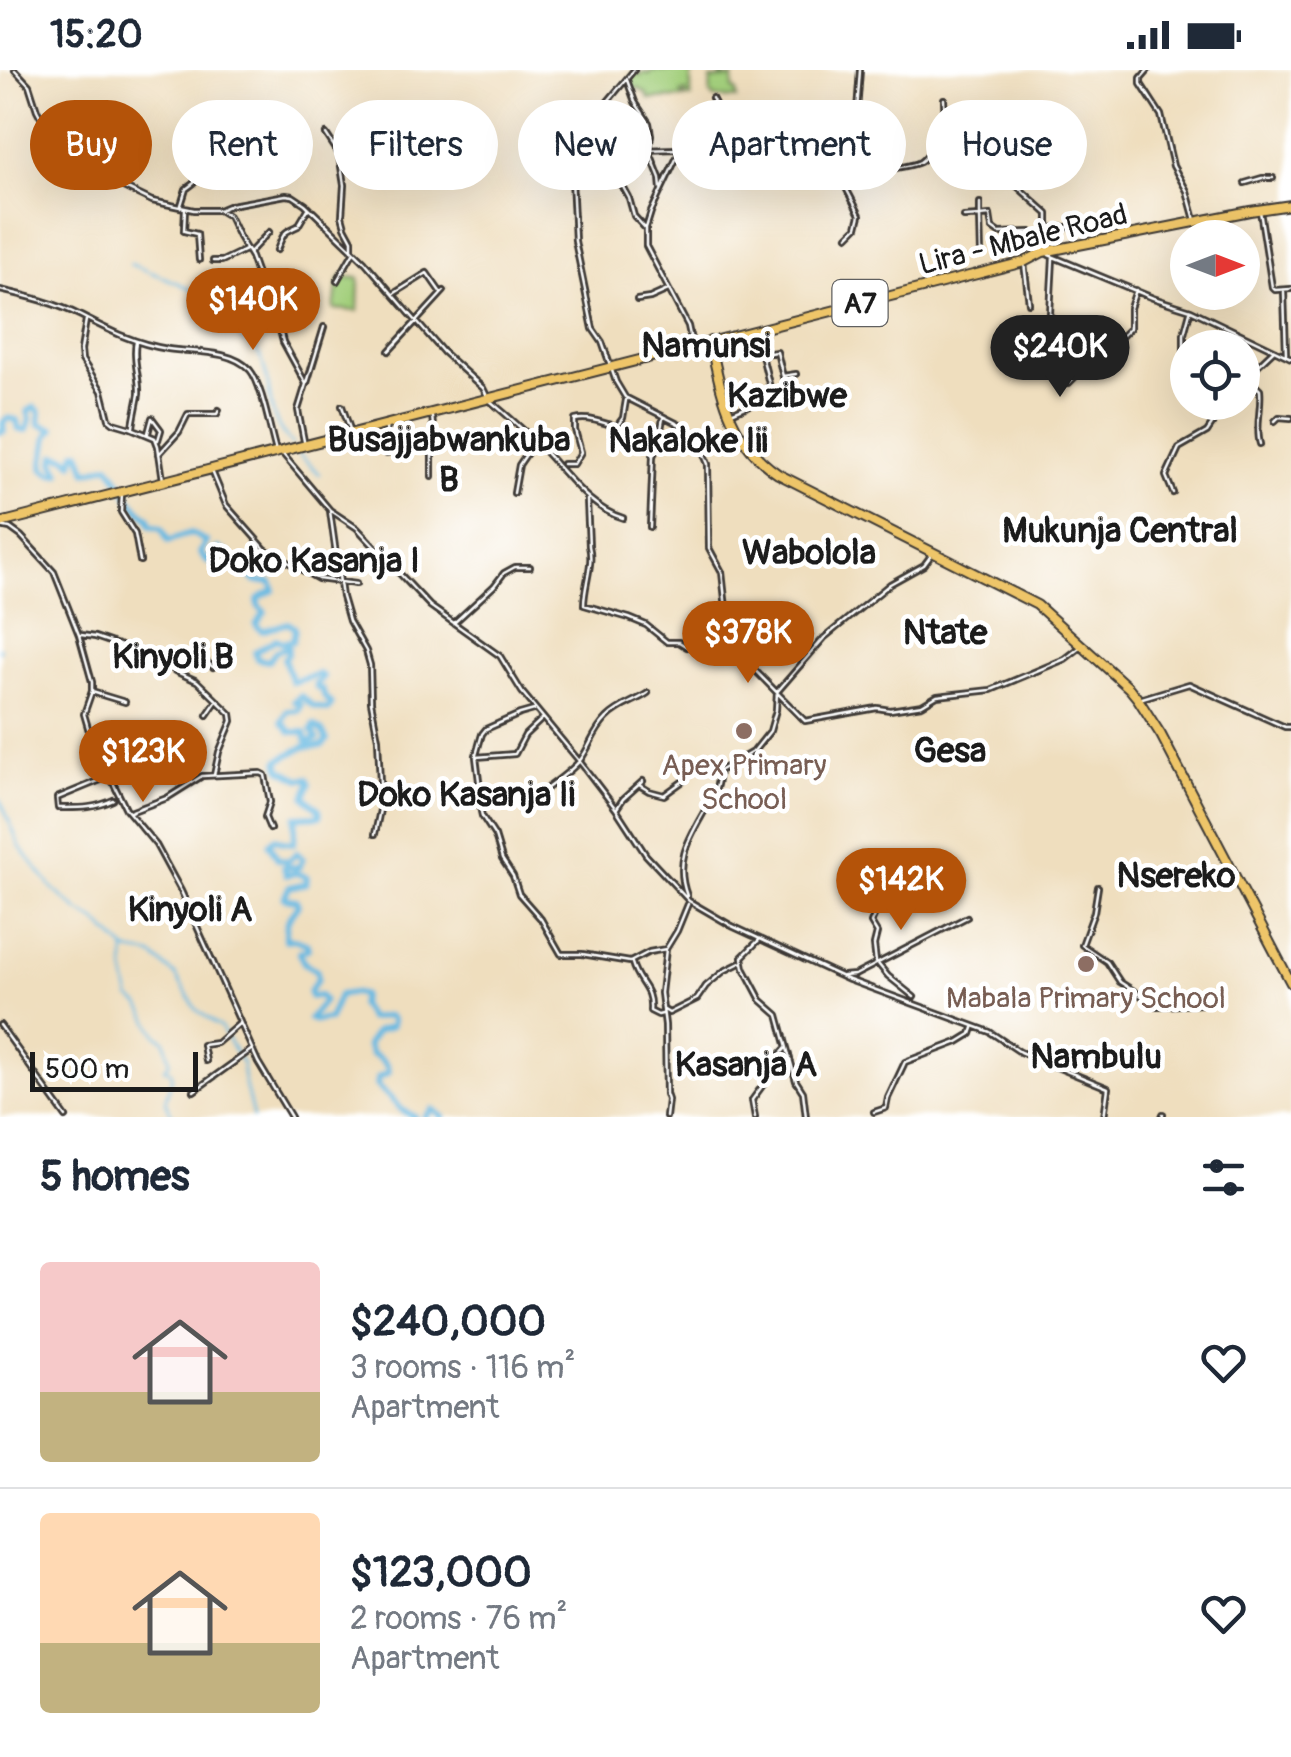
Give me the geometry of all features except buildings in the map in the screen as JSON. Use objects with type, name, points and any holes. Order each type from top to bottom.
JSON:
[{"type":"main road","name":"Lira - Mbale Road","points":[[1207,220],[1291,206]]},
{"type":"main road","name":"Lira - Mbale Road","points":[[0,524],[1024,262],[1043,252],[1170,227]]},
{"type":"main road","points":[[710,341],[729,414],[748,449],[778,474],[1037,604],[1138,699],[1161,735],[1291,984]]},
{"type":"street","points":[[15,70],[29,85],[54,140],[105,170],[121,186],[152,201],[219,210],[296,197],[353,251],[443,352],[476,381],[489,400],[587,498],[623,518]]},
{"type":"street","points":[[609,100],[634,70]]},
{"type":"street","points":[[858,100],[860,70]]},
{"type":"street","points":[[1148,70],[1141,84],[1162,114],[1174,170],[1187,190],[1195,220]]},
{"type":"street","points":[[626,79],[635,100]]},
{"type":"street","points":[[326,134],[339,154],[344,185],[342,216],[353,251],[337,281]]},
{"type":"street","points":[[652,158],[661,191]]},
{"type":"street","points":[[672,168],[646,228],[649,253],[688,326],[692,345]]},
{"type":"street","points":[[1246,183],[1274,178]]},
{"type":"street","points":[[186,190],[184,230],[196,234],[199,260]]},
{"type":"street","points":[[573,190],[576,240],[593,329],[602,342],[616,382],[627,398],[704,437],[709,548],[722,572],[730,644]]},
{"type":"street","points":[[625,190],[634,216],[646,228]]},
{"type":"street","points":[[848,190],[860,215],[857,228],[848,236]]},
{"type":"street","points":[[1022,190],[1048,214],[1043,252],[1170,303]]},
{"type":"street","points":[[980,203],[981,254]]},
{"type":"street","points":[[277,250],[284,234],[296,228],[309,208]]},
{"type":"street","points":[[219,210],[231,218],[248,251],[283,342],[306,384]]},
{"type":"street","points":[[1260,210],[1272,287],[1291,290]]},
{"type":"street","points":[[964,216],[990,216],[992,228],[999,233],[1031,232]]},
{"type":"street","points":[[1048,227],[1068,228]]},
{"type":"street","points":[[213,261],[248,251],[269,232]]},
{"type":"street","points":[[1053,256],[1050,313],[1063,384],[1069,383],[1112,340],[1119,339],[1130,328],[1130,308],[1136,289]]},
{"type":"street","points":[[1024,262],[1029,304]]},
{"type":"street","points":[[390,351],[443,292],[427,273],[393,294]]},
{"type":"street","points":[[637,300],[670,289]]},
{"type":"street","points":[[0,290],[29,297],[136,342],[226,357],[251,371],[279,452],[330,510],[357,528],[430,606],[500,656],[536,710],[616,809],[646,854],[688,901],[732,926],[842,976],[990,1032],[1020,1052],[1108,1088],[1104,1117]]},
{"type":"street","points":[[1185,330],[1190,310],[1288,357],[1284,290]]},
{"type":"street","points":[[86,320],[81,353],[102,391],[110,420],[157,441]]},
{"type":"street","points":[[306,445],[298,413],[324,326]]},
{"type":"street","points":[[729,414],[772,396],[756,329]]},
{"type":"street","points":[[132,428],[139,394],[136,342]]},
{"type":"street","points":[[1260,363],[1274,350]]},
{"type":"street","points":[[762,354],[777,352],[786,393],[794,392],[795,396]]},
{"type":"street","points":[[782,376],[796,374]]},
{"type":"street","points":[[1260,390],[1260,414]]},
{"type":"street","points":[[562,464],[574,464],[581,452],[576,420],[618,426],[627,398]]},
{"type":"street","points":[[342,406],[351,433]]},
{"type":"street","points":[[1261,408],[1270,408]]},
{"type":"street","points":[[158,454],[179,432],[188,414],[217,414],[219,410]]},
{"type":"street","points":[[430,412],[435,428],[432,477]]},
{"type":"street","points":[[650,527],[653,456],[663,416]]},
{"type":"street","points":[[147,434],[152,418],[162,431],[157,441],[163,482]]},
{"type":"street","points":[[1275,420],[1291,418]]},
{"type":"street","points":[[1260,420],[1267,419]]},
{"type":"street","points":[[1173,493],[1166,476],[1173,470],[1179,448],[1207,432],[1215,420]]},
{"type":"street","points":[[1259,420],[1260,444]]},
{"type":"street","points":[[386,424],[387,454]]},
{"type":"street","points":[[514,493],[519,465],[535,442]]},
{"type":"street","points":[[212,470],[226,504],[266,549],[316,578],[356,584]]},
{"type":"street","points":[[125,491],[121,512],[135,534],[140,561]]},
{"type":"street","points":[[587,498],[592,552],[584,605],[630,618],[666,642],[679,642],[687,647],[706,620],[805,720],[877,708],[922,706],[937,696],[991,690],[1065,660],[1082,646]]},
{"type":"street","points":[[330,510],[349,621],[370,665],[381,805],[375,834]]},
{"type":"street","points":[[0,524],[22,536],[54,572],[80,635],[92,682],[85,719],[109,776],[129,812],[168,866],[252,1049],[291,1117]]},
{"type":"street","points":[[666,1117],[661,994],[666,948],[688,901],[680,871],[686,844],[716,791],[720,771],[754,751],[770,731],[777,692],[824,638],[876,594],[924,565],[934,552]]},
{"type":"street","points":[[454,623],[504,573],[515,567],[530,567]]},
{"type":"street","points":[[80,635],[159,660],[197,681],[217,701],[233,718],[220,747],[214,775]]},
{"type":"street","points":[[168,665],[192,655],[201,656],[213,667]]},
{"type":"street","points":[[1138,699],[1190,684],[1285,728],[1291,726]]},
{"type":"street","points":[[91,692],[124,702]]},
{"type":"street","points":[[530,799],[545,792],[580,762],[591,738],[617,709],[648,693]]},
{"type":"street","points":[[207,714],[217,701]]},
{"type":"street","points":[[536,710],[486,730],[476,757],[482,816],[495,836],[517,891],[541,919],[561,954],[631,962],[666,948]]},
{"type":"street","points":[[476,757],[514,754],[524,735],[544,717]]},
{"type":"street","points":[[616,809],[641,782],[649,792],[664,795],[686,779],[682,771],[684,764],[690,762]]},
{"type":"street","points":[[129,812],[163,800],[200,777],[265,775],[270,799],[265,819],[270,828]]},
{"type":"street","points":[[109,776],[56,800],[58,808],[79,809],[96,808],[112,800]]},
{"type":"street","points":[[912,882],[900,878],[888,889],[870,923],[877,933],[877,963],[914,997]]},
{"type":"street","points":[[1098,887],[1082,945],[1107,962],[1120,982],[1157,1006],[1202,1004]]},
{"type":"street","points":[[842,976],[855,975],[967,917]]},
{"type":"street","points":[[760,938],[742,958],[744,968],[761,1000],[778,1015],[796,1081],[803,1092],[806,1117]]},
{"type":"street","points":[[662,1011],[669,1013],[690,1003],[724,970],[743,961]]},
{"type":"street","points":[[631,962],[650,996],[650,1011],[658,1015],[662,1011]]},
{"type":"street","points":[[206,1062],[203,1045],[213,1045],[242,1022]]},
{"type":"street","points":[[0,1025],[66,1117]]},
{"type":"street","points":[[874,1112],[886,1108],[906,1062],[958,1042],[971,1034],[973,1028]]},
{"type":"street","points":[[755,1117],[752,1100],[772,1074],[770,1066],[786,1047]]},
{"type":"street","points":[[194,1091],[252,1049]]},
{"type":"green space","points":[[652,70],[701,71],[691,74],[691,98],[687,98],[686,92],[681,93],[685,98],[649,99],[638,88],[633,91],[629,80],[636,71],[641,76]]},
{"type":"green space","points":[[719,70],[723,70],[725,79],[733,77],[737,99],[715,98],[710,94],[711,80],[722,79]]},
{"type":"green space","points":[[341,277],[359,278],[358,311],[334,309]]},
{"type":"waterway","points":[[130,264],[194,291],[221,311],[242,340],[250,340],[266,373],[273,414],[292,444]]},
{"type":"waterway","points":[[0,432],[4,431],[7,418],[17,420],[19,430],[27,430],[28,411],[35,407],[40,412],[39,424],[54,429],[48,435],[43,468],[52,474],[60,473],[54,462],[56,455],[73,463],[76,452],[80,452],[87,472],[109,465],[151,525],[162,528],[168,541],[191,533],[207,542],[200,553],[209,563],[218,548],[229,555],[228,564],[235,568],[250,560],[256,566],[251,577],[256,582],[271,582],[274,590],[258,599],[258,606],[265,612],[256,625],[262,631],[288,623],[295,628],[293,641],[276,639],[255,652],[257,659],[269,661],[276,651],[288,647],[284,658],[292,682],[319,674],[323,677],[317,688],[332,704],[328,710],[313,706],[301,696],[294,701],[301,705],[299,710],[287,711],[282,721],[291,732],[305,732],[307,742],[317,739],[314,725],[327,740],[322,746],[304,747],[279,760],[281,769],[300,779],[308,778],[305,797],[319,809],[320,816],[296,817],[294,843],[275,838],[269,844],[278,859],[288,861],[297,853],[303,859],[299,867],[284,867],[286,875],[307,877],[306,883],[289,887],[284,898],[296,900],[298,905],[288,921],[286,940],[307,944],[308,949],[299,952],[304,963],[317,971],[318,979],[309,991],[311,997],[319,995],[324,1001],[309,1019],[329,1019],[339,995],[353,993],[362,995],[360,1005],[369,1019],[388,1016],[392,1020],[392,1026],[377,1031],[367,1045],[389,1072],[378,1078],[377,1085],[402,1110],[415,1117]]},
{"type":"waterway","points":[[296,452],[320,474]]},
{"type":"waterway","points":[[0,799],[20,847],[54,890],[128,951],[152,955],[176,976],[196,1009],[221,1028],[242,1064],[253,1117]]},
{"type":"waterway","points":[[126,950],[124,969],[130,998],[140,1005],[157,1035],[165,1041],[170,1062],[164,1069],[171,1071],[172,1077],[165,1101],[173,1117]]},
{"type":"waterway","points":[[425,1117],[433,1109],[443,1117]]},
{"type":"place","name":"Apex Primary School","points":[[744,731]]},
{"type":"place","name":"Mabala Primary School","points":[[1086,964]]},
{"type":"district","name":"Namunsi","points":[[706,345]]},
{"type":"district","name":"Kazibwe","points":[[787,395]]},
{"type":"district","name":"Nakaloke Iii","points":[[688,440]]},
{"type":"district","name":"Busajjabwankuba B","points":[[449,459]]},
{"type":"district","name":"Mukunja Central","points":[[1120,530]]},
{"type":"district","name":"Wabolola","points":[[809,552]]},
{"type":"district","name":"Doko Kasanja I","points":[[314,560]]},
{"type":"district","name":"Ntate","points":[[945,632]]},
{"type":"district","name":"Kinyoli B","points":[[173,656]]},
{"type":"district","name":"Gesa","points":[[950,750]]},
{"type":"district","name":"Doko Kasanja Ii","points":[[466,794]]},
{"type":"district","name":"Nsereko","points":[[1176,875]]},
{"type":"district","name":"Kinyoli A","points":[[190,909]]},
{"type":"district","name":"Nambulu","points":[[1096,1056]]},
{"type":"district","name":"Kasanja A","points":[[746,1064]]}]
